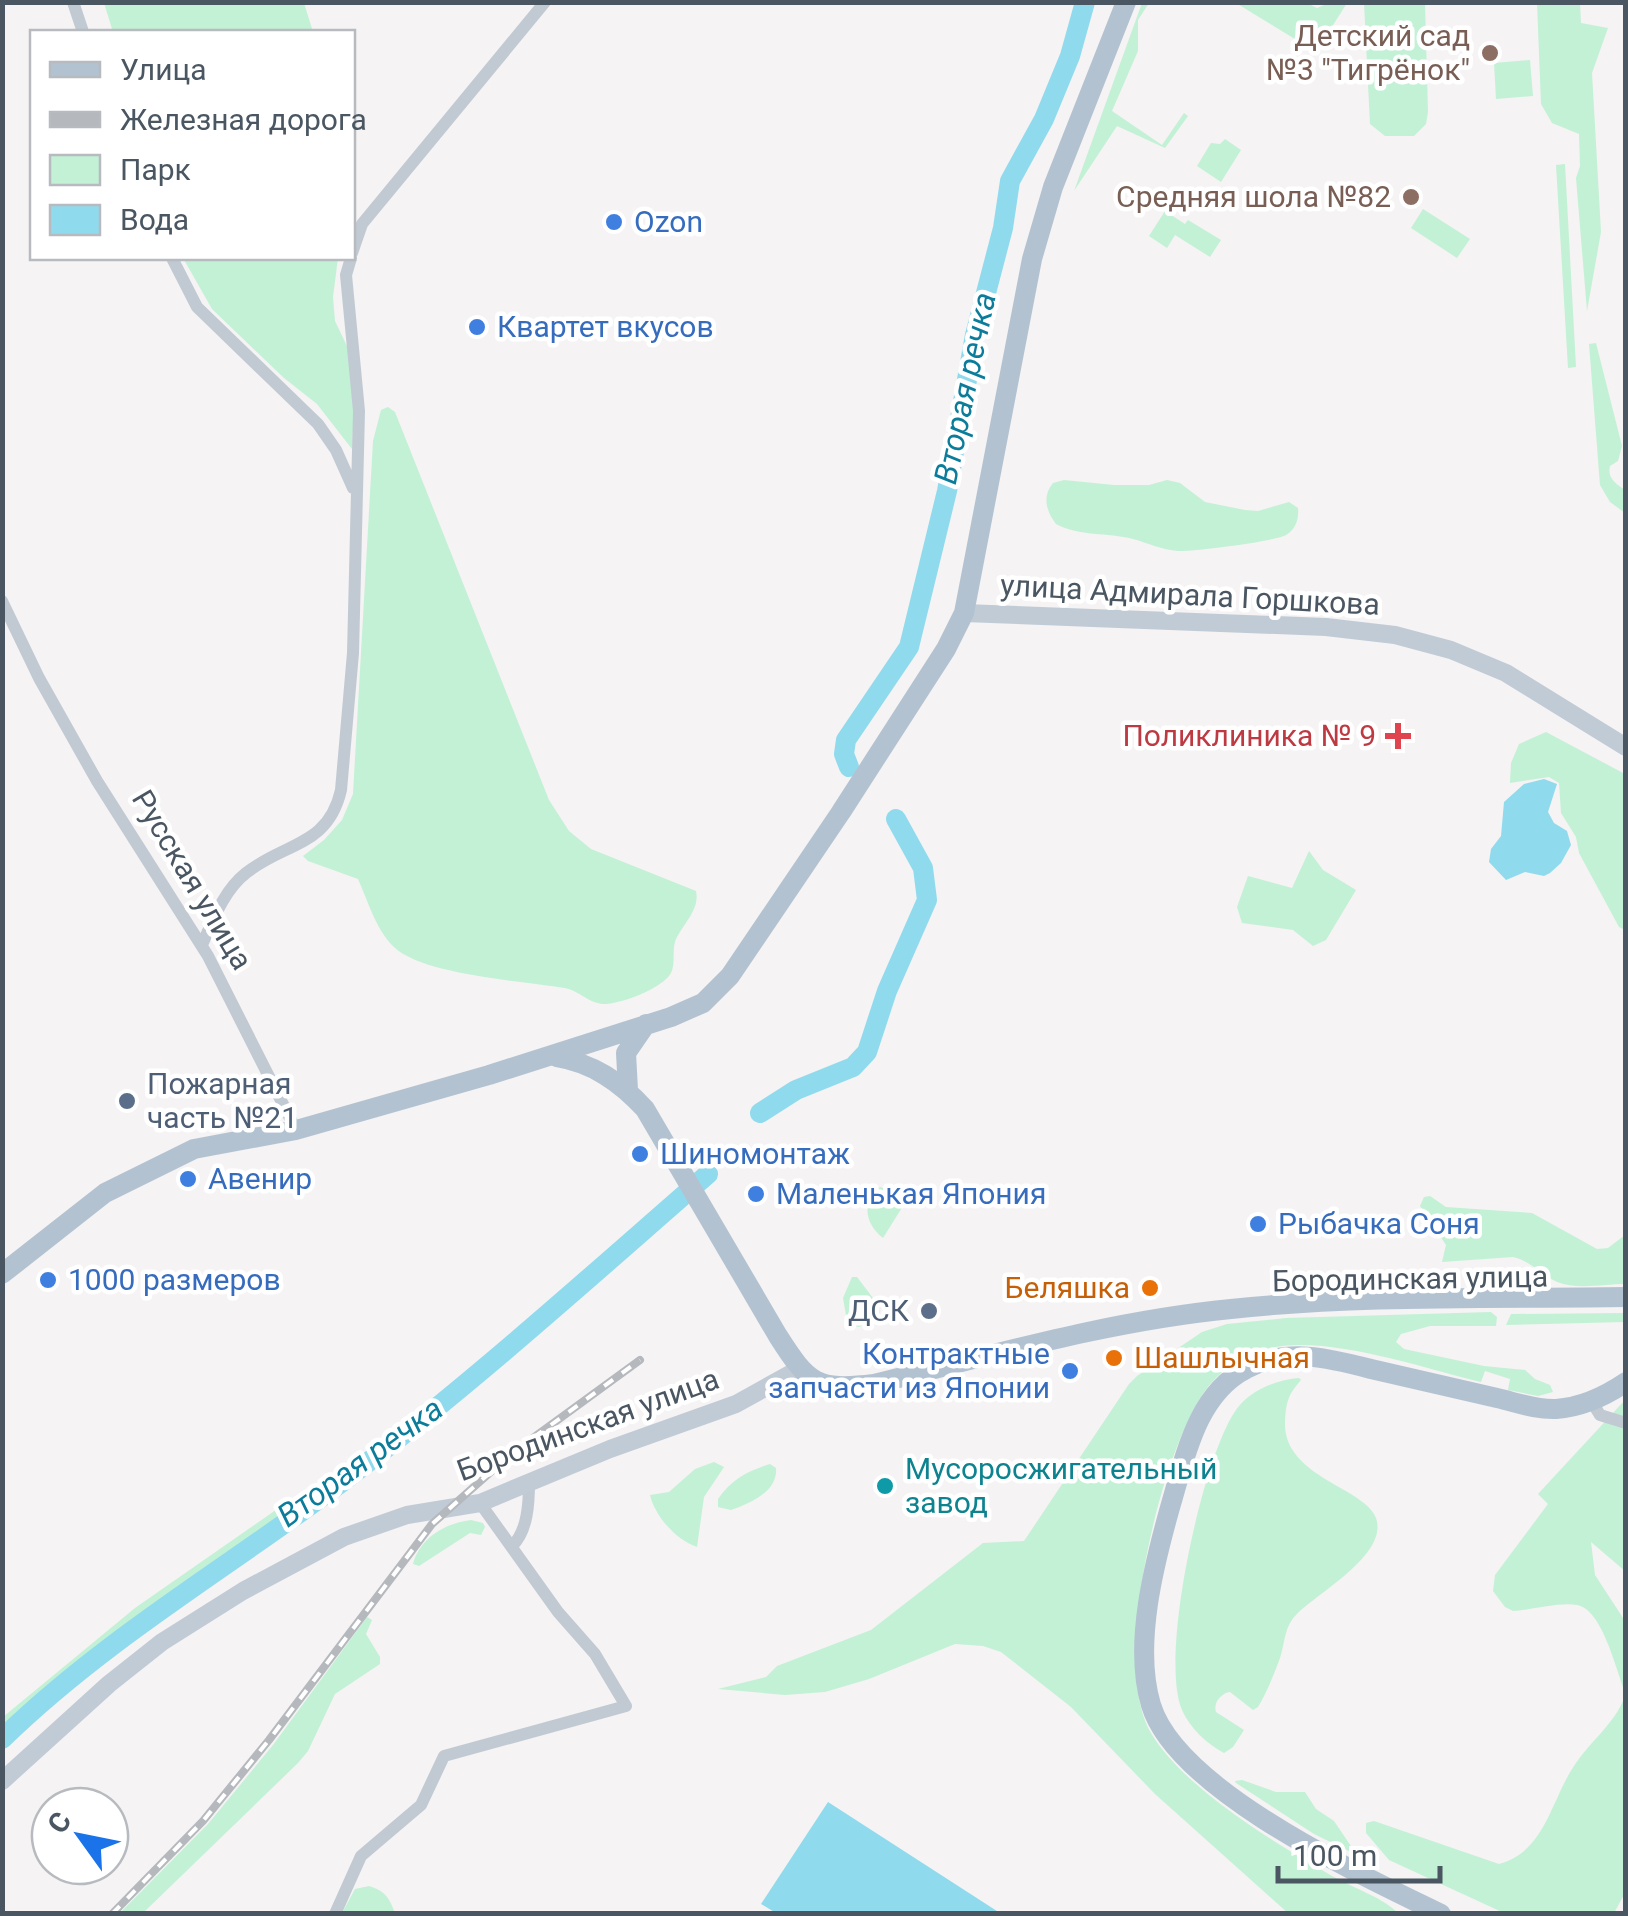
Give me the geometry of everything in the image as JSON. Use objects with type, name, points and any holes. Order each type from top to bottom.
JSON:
[{"type":"main road","name":"улица Адмирала Горшкова","points":[[550,1056],[703,1003],[730,976],[946,650],[964,613],[1032,259],[1053,187],[1126,2]]},
{"type":"main road","name":"улица Адмирала Горшкова","points":[[964,613],[1326,627],[1395,635],[1451,650],[1506,674],[1626,748]]},
{"type":"main road","points":[[628,1090],[626,1053],[646,1024]]},
{"type":"main road","points":[[2,1274],[84,1208],[131,1178],[209,1145],[296,1130],[550,1056],[578,1060],[628,1090],[652,1118],[796,1371]]},
{"type":"main road","name":"Бородинская улица","points":[[2,1781],[109,1684],[162,1642],[231,1598],[358,1532],[408,1515],[480,1503],[736,1404],[796,1371],[816,1382],[862,1386],[1030,1342],[1243,1308],[1626,1300]]},
{"type":"main road","points":[[1441,1914],[1325,1855],[1260,1815],[1195,1767],[1160,1727],[1144,1666],[1146,1620],[1191,1435],[1230,1380],[1244,1369],[1288,1356],[1342,1362],[1543,1408],[1593,1405]]},
{"type":"main road","points":[[1456,1914],[1360,1867],[1263,1810],[1181,1744],[1167,1723],[1153,1668],[1159,1602],[1176,1519],[1200,1440],[1236,1390],[1252,1378],[1271,1372],[1317,1368],[1551,1418],[1593,1405],[1626,1386]]},
{"type":"street","points":[[73,2],[83,30]]},
{"type":"street","points":[[355,246],[362,224],[544,2]]},
{"type":"street","points":[[173,260],[197,307],[318,424],[336,450],[356,495]]},
{"type":"street","points":[[202,945],[232,886],[244,874],[314,836],[337,809],[353,654],[359,411],[346,275],[350,260]]},
{"type":"street","name":"Русская улица","points":[[2,601],[96,781],[202,945],[296,1130]]},
{"type":"street","points":[[1593,1405],[1607,1418],[1626,1423]]},
{"type":"street","points":[[512,1546],[519,1540],[526,1517],[530,1482]]},
{"type":"street","points":[[335,1914],[361,1856],[421,1805],[444,1756],[626,1706],[595,1654],[558,1612],[480,1503]]},
{"type":"green space","points":[[104,3],[304,3],[312,30],[112,30]]},
{"type":"green space","points":[[1142,3],[1149,3],[1138,20],[1138,51],[1112,111],[1162,145],[1184,113],[1188,116],[1165,148],[1117,126],[1074,191]]},
{"type":"green space","points":[[1236,3],[1307,3],[1317,8],[1347,3],[1316,52]]},
{"type":"green space","points":[[1364,3],[1425,3],[1428,112],[1426,124],[1414,136],[1385,136],[1370,124]]},
{"type":"green space","points":[[1537,3],[1580,3],[1581,23],[1608,28],[1592,73],[1601,232],[1587,311],[1576,178],[1580,166],[1579,134],[1552,123],[1541,104]]},
{"type":"green space","points":[[1530,60],[1533,96],[1496,99],[1494,63]]},
{"type":"green space","points":[[1225,139],[1241,150],[1221,182],[1197,166],[1211,143],[1220,144]]},
{"type":"green space","points":[[1565,164],[1576,367],[1568,368],[1556,165]]},
{"type":"green space","points":[[1423,209],[1470,239],[1457,258],[1411,228]]},
{"type":"green space","points":[[1165,211],[1221,240],[1210,257],[1175,235],[1167,248],[1149,236]]},
{"type":"green space","points":[[184,260],[338,260],[333,297],[335,321],[356,365],[352,449],[317,404],[212,309]]},
{"type":"green space","points":[[1596,343],[1622,446],[1618,461],[1610,466],[1610,474],[1625,490],[1625,513],[1610,502],[1600,485],[1589,344]]},
{"type":"green space","points":[[388,407],[395,412],[549,800],[569,831],[591,849],[696,891],[694,910],[676,939],[671,972],[657,986],[640,994],[601,1004],[565,988],[450,970],[408,957],[382,932],[358,879],[303,856],[342,820],[353,794],[373,441],[381,410]]},
{"type":"green space","points":[[1064,480],[1149,485],[1167,480],[1180,483],[1205,502],[1258,511],[1289,502],[1298,508],[1298,516],[1292,530],[1279,537],[1216,548],[1172,550],[1056,524],[1046,498],[1053,483]]},
{"type":"green space","points":[[1546,732],[1625,774],[1625,930],[1619,927],[1561,813],[1559,783],[1549,777],[1510,783],[1511,763],[1519,744]]},
{"type":"green space","points":[[1309,851],[1323,870],[1356,890],[1326,940],[1313,946],[1293,930],[1242,923],[1237,907],[1248,876],[1292,888]]},
{"type":"green space","points":[[880,1187],[908,1198],[883,1238],[872,1226],[868,1213],[870,1199]]},
{"type":"green space","points":[[1430,1196],[1446,1207],[1532,1213],[1597,1249],[1608,1248],[1625,1235],[1625,1284],[1565,1284],[1513,1257],[1442,1262],[1446,1245],[1420,1206],[1424,1197]]},
{"type":"green space","points":[[852,1277],[857,1277],[879,1306],[881,1321],[858,1327],[847,1321],[843,1298]]},
{"type":"green space","points":[[1491,1312],[1497,1317],[1496,1326],[1430,1326],[1401,1334],[1396,1342],[1404,1349],[1484,1366],[1525,1370],[1550,1385],[1553,1392],[1538,1396],[1508,1390],[1510,1379],[1485,1371],[1481,1382],[1373,1354],[1315,1345],[1266,1349],[1217,1377],[1188,1421],[1172,1461],[1157,1509],[1138,1611],[1136,1660],[1140,1701],[1151,1733],[1166,1754],[1234,1814],[1286,1849],[1398,1913],[1288,1913],[1155,1794],[1071,1707],[1001,1652],[983,1646],[955,1644],[869,1679],[825,1692],[785,1695],[718,1689],[766,1677],[777,1666],[871,1630],[983,1543],[1024,1541],[1129,1384],[1202,1332],[1227,1324],[1286,1318]]},
{"type":"green space","points":[[1625,1313],[1625,1322],[1506,1325],[1511,1314]]},
{"type":"green space","points":[[1299,1378],[1286,1409],[1288,1441],[1310,1469],[1369,1508],[1376,1518],[1377,1532],[1361,1559],[1292,1620],[1258,1707],[1253,1710],[1230,1692],[1218,1699],[1216,1712],[1244,1730],[1224,1753],[1190,1723],[1182,1710],[1176,1684],[1176,1648],[1187,1560],[1209,1472],[1234,1413],[1262,1388]]},
{"type":"green space","points":[[1625,1400],[1625,1571],[1591,1542],[1595,1575],[1625,1621],[1625,1692],[1601,1628],[1586,1609],[1562,1605],[1513,1611],[1493,1591],[1495,1575],[1548,1504],[1538,1494]]},
{"type":"green space","points":[[382,1441],[382,1447],[144,1611],[3,1730],[3,1717],[135,1608]]},
{"type":"green space","points":[[714,1462],[724,1467],[704,1497],[697,1547],[668,1526],[650,1495],[669,1492],[695,1469]]},
{"type":"green space","points":[[770,1464],[776,1468],[775,1476],[762,1495],[731,1510],[718,1507],[718,1499],[734,1481]]},
{"type":"green space","points":[[471,1520],[483,1523],[481,1535],[470,1533],[419,1566],[413,1564],[421,1547],[435,1533]]},
{"type":"green space","points":[[367,1617],[372,1620],[366,1634],[380,1664],[335,1694],[308,1751],[298,1763],[143,1913],[120,1913],[208,1824],[273,1745]]},
{"type":"green space","points":[[1625,1696],[1625,1893],[1614,1913],[1504,1913],[1389,1860],[1366,1833],[1366,1823],[1374,1821],[1499,1864],[1514,1858],[1537,1837],[1574,1766],[1615,1715]]},
{"type":"green space","points":[[1235,1781],[1276,1792],[1305,1792],[1316,1809],[1334,1821],[1357,1855],[1314,1834]]},
{"type":"green space","points":[[369,1886],[386,1895],[395,1913],[342,1913],[355,1889]]},
{"type":"water","points":[[1544,779],[1557,784],[1548,812],[1554,823],[1567,831],[1571,845],[1550,873],[1544,876],[1525,872],[1506,880],[1489,862],[1491,849],[1501,836],[1504,802],[1524,784]]},
{"type":"water","points":[[828,1802],[1000,1913],[776,1913],[761,1904]]},
{"type":"waterway","name":"Вторая речка","points":[[849,767],[844,754],[846,740],[909,647],[947,491],[975,335],[1003,228],[1010,181],[1044,119],[1070,56],[1085,2]]},
{"type":"waterway","name":"Вторая речка","points":[[760,1113],[796,1090],[853,1067],[867,1052],[887,991],[927,900],[923,868],[896,819]]},
{"type":"waterway","name":"Вторая речка","points":[[2,1739],[86,1666],[310,1506],[445,1401],[708,1174]]},
{"type":"railway","points":[[112,1914],[203,1821],[432,1524],[511,1454],[640,1360]]},
{"type":"place","name":"Детский сад №3 \"Тигрёнок\"","points":[[1490,53]]},
{"type":"place","name":"Средняя шола №82","points":[[1411,197]]},
{"type":"place","name":"Ozon","points":[[614,222]]},
{"type":"place","name":"Квартет вкусов","points":[[477,327]]},
{"type":"place","name":"Поликлиника № 9","points":[[1398,736]]},
{"type":"place","name":"Пожарная часть №21","points":[[127,1101]]},
{"type":"place","name":"Шиномонтаж","points":[[640,1154]]},
{"type":"place","name":"Авенир","points":[[188,1179]]},
{"type":"place","name":"Маленькая Япония","points":[[756,1194]]},
{"type":"place","name":"Рыбачка Соня","points":[[1258,1224]]},
{"type":"place","name":"1000 размеров","points":[[48,1280]]},
{"type":"place","name":"Беляшка","points":[[1150,1288]]},
{"type":"place","name":"ДСК","points":[[929,1311]]},
{"type":"place","name":"Шашлычная","points":[[1114,1358]]},
{"type":"place","name":"Контрактные запчасти из Японии","points":[[1070,1371]]},
{"type":"place","name":"Мусоросжигательный завод","points":[[885,1486]]}]
